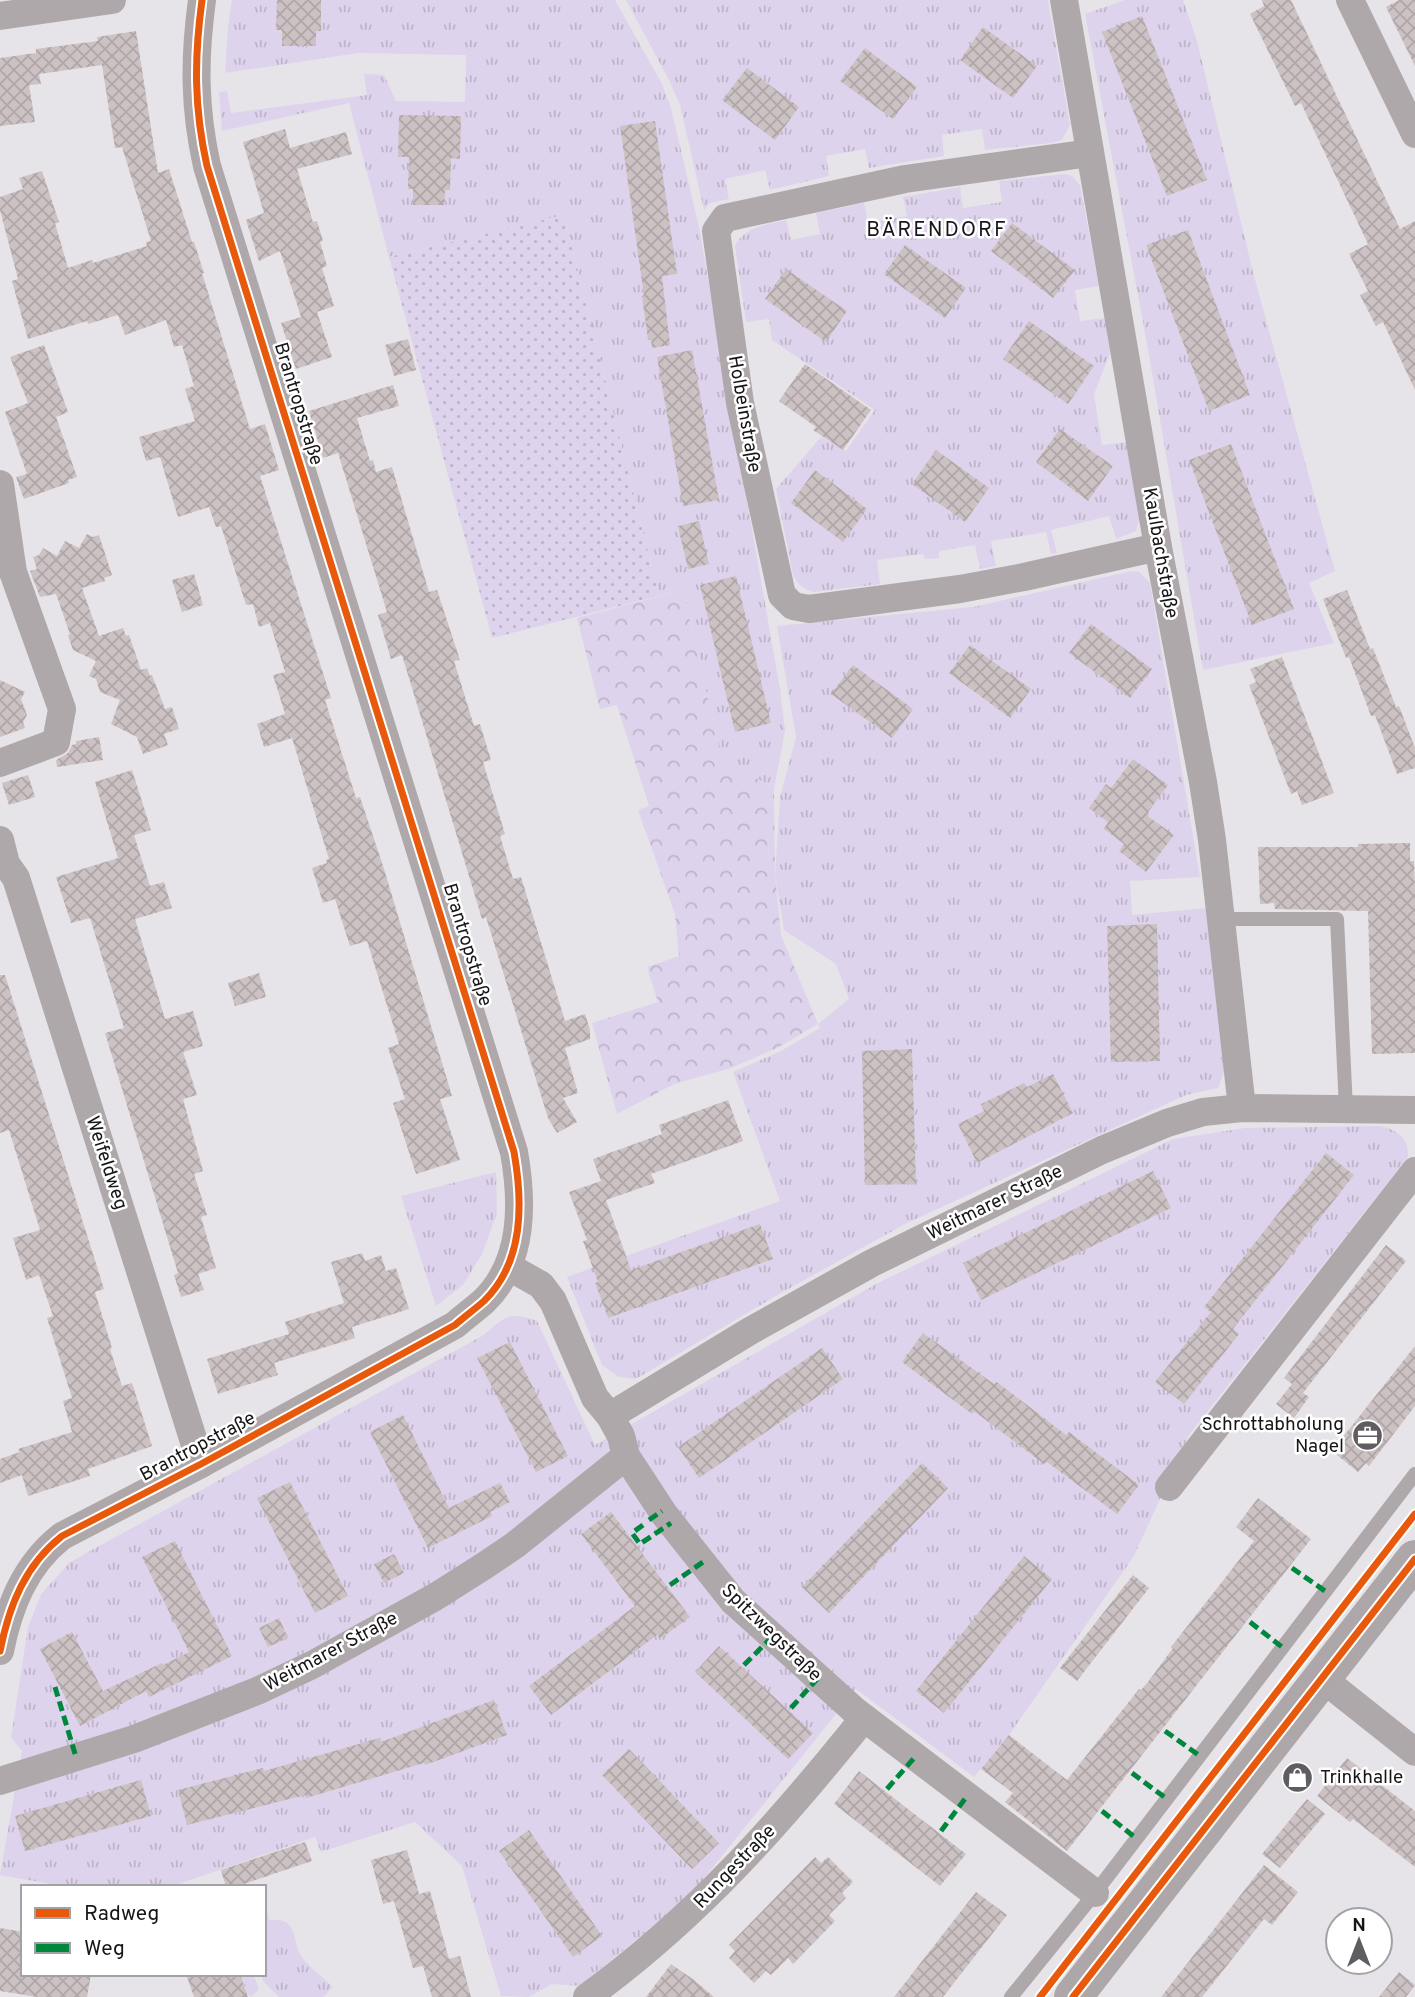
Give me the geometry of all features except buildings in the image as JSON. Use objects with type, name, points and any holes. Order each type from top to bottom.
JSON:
[{"type":"main road","points":[[1073,1997],[1415,1559]]},
{"type":"street","points":[[0,16],[112,0]]},
{"type":"street","name":"Brantropstraße","points":[[0,1651],[12,1602],[32,1566],[52,1544],[455,1325],[486,1299],[509,1267],[519,1217],[520,1185],[514,1152],[207,166],[195,90],[202,0]]},
{"type":"street","name":"Kaulbachstraße","points":[[1064,0],[1158,547],[1203,782],[1242,1108]]},
{"type":"street","points":[[1350,0],[1415,134]]},
{"type":"street","name":"Holbeinstraße","points":[[1090,153],[905,179],[725,218],[716,231],[740,403],[782,595],[793,606],[809,609],[960,589],[1158,547]]},
{"type":"street","points":[[0,484],[13,572],[62,709],[56,742],[0,763]]},
{"type":"street","name":"Weifeldweg","points":[[2,857],[16,878],[201,1464]]},
{"type":"street","name":"Weitmarer Straße","points":[[610,1416],[750,1331],[872,1263],[1102,1150],[1191,1115],[1242,1108],[1415,1110]]},
{"type":"street","points":[[1170,1487],[1415,1171]]},
{"type":"street","name":"Spitzwegstraße","points":[[509,1267],[541,1285],[553,1301],[595,1398],[610,1416],[621,1436],[626,1457],[664,1514],[733,1601],[864,1718],[1095,1894]]},
{"type":"street","name":"Weitmarer Straße","points":[[0,1781],[134,1739],[257,1691],[312,1665],[435,1597],[484,1566],[515,1545],[626,1457]]},
{"type":"street","points":[[1323,1679],[1415,1752]]},
{"type":"street","name":"Rungestraße","points":[[587,1997],[634,1963],[709,1895],[787,1812],[864,1718]]},
{"type":"lane","points":[[1221,919],[1337,919],[1346,1109]]},
{"type":"lane","points":[[1010,1997],[1095,1894],[1415,1474]]},
{"type":"green space","points":[[232,0],[615,0],[661,82],[671,108],[699,227],[780,689],[785,731],[774,789],[721,756],[683,590],[659,596],[564,215],[389,257],[349,103],[222,131],[219,92],[227,91],[231,113],[367,95],[364,74],[384,75],[396,101],[465,102],[466,55],[358,53],[225,73]]},
{"type":"green space","points":[[626,0],[1048,0],[1070,125],[1062,140],[985,150],[982,129],[942,135],[944,156],[869,168],[865,149],[826,156],[829,176],[770,190],[765,170],[725,179],[729,199],[710,203],[704,210],[680,105]]},
{"type":"green space","points":[[1125,0],[1183,0],[1197,41],[1254,276],[1335,571],[1309,583],[1334,643],[1203,670],[1146,338],[1085,14]]},
{"type":"green space","points":[[1064,174],[1072,176],[1080,185],[1099,286],[1075,290],[1080,321],[1105,318],[1110,353],[1094,394],[1102,445],[1128,442],[1141,514],[1136,531],[1116,539],[1109,516],[1051,530],[1057,553],[1051,554],[1046,532],[991,541],[996,566],[980,569],[975,545],[939,551],[939,558],[925,559],[923,554],[877,560],[880,584],[814,592],[804,588],[793,575],[776,489],[821,437],[846,451],[875,410],[772,340],[769,319],[746,322],[735,246],[739,239],[750,230],[786,220],[791,240],[820,234],[816,213],[864,203],[868,223],[907,216],[903,197],[960,187],[963,208],[1002,202],[999,181]]},
{"type":"green space","points":[[564,215],[659,596],[492,638],[389,257]]},
{"type":"green space","points":[[1132,571],[1139,572],[1150,583],[1200,877],[1130,881],[1132,915],[1206,908],[1224,1072],[1218,1088],[1186,1095],[905,1224],[774,1297],[636,1379],[619,1377],[602,1365],[567,1277],[780,1201],[733,1072],[781,1051],[820,1028],[818,1024],[849,999],[836,964],[784,930],[775,875],[780,797],[796,737],[777,626],[973,607]]},
{"type":"green space","points":[[683,590],[721,756],[774,789],[775,875],[781,935],[818,1024],[779,1047],[731,1068],[674,1084],[617,1114],[592,1023],[658,1002],[647,967],[679,956],[675,914],[638,810],[649,806],[617,705],[600,709],[577,618]]},
{"type":"green space","points":[[1380,1126],[1401,1135],[1408,1150],[1408,1157],[1189,1435],[1134,1556],[1009,1735],[974,1777],[856,1689],[689,1897],[579,1986],[552,1984],[529,1997],[501,1996],[462,1866],[415,1822],[321,1852],[315,1837],[176,1885],[57,1885],[0,1875],[22,1751],[11,1738],[28,1627],[41,1594],[70,1562],[482,1336],[507,1318],[520,1316],[537,1321],[595,1445],[876,1284],[1173,1139],[1245,1128]]},
{"type":"green space","points":[[496,1172],[497,1213],[482,1254],[463,1285],[436,1306],[401,1196]]},
{"type":"green space","points":[[266,1907],[269,1920],[278,1920],[289,1925],[300,1954],[333,1987],[323,1997],[279,1997],[262,1976],[266,1976]]},
{"type":"green space","points":[[241,1976],[254,1976],[259,1989],[251,1997]]},
{"type":"tram line","points":[[1067,1997],[1415,1552]]},
{"type":"marked path","points":[[649,1520],[662,1511]]},
{"type":"marked path","points":[[643,1525],[632,1533],[640,1544],[671,1523]]},
{"type":"marked path","points":[[670,1585],[703,1562]]},
{"type":"marked path","points":[[1292,1568],[1325,1591]]},
{"type":"marked path","points":[[1250,1622],[1282,1647]]},
{"type":"marked path","points":[[744,1665],[772,1637]]},
{"type":"marked path","points":[[791,1708],[818,1678]]},
{"type":"marked path","points":[[55,1687],[76,1757]]},
{"type":"marked path","points":[[1165,1731],[1200,1756]]},
{"type":"marked path","points":[[887,1789],[915,1757]]},
{"type":"marked path","points":[[1132,1773],[1167,1799]]},
{"type":"marked path","points":[[941,1831],[967,1796]]},
{"type":"marked path","points":[[1102,1811],[1137,1839]]},
{"type":"cycle path","points":[[0,1651],[8,1618],[28,1573],[49,1547],[62,1536],[201,1464],[455,1325],[484,1301],[497,1285],[507,1268],[517,1231],[519,1191],[514,1152],[207,166],[197,83],[202,0]]},
{"type":"cycle path","points":[[1040,1997],[1415,1514]]},
{"type":"cycle path","points":[[1073,1997],[1415,1559]]},
{"type":"place","name":"Schrottabholung Nagel","points":[[1367,1436]]},
{"type":"place","name":"Trinkhalle","points":[[1297,1778]]},
{"type":"district","name":"BÄRENDORF","points":[[937,230]]}]
